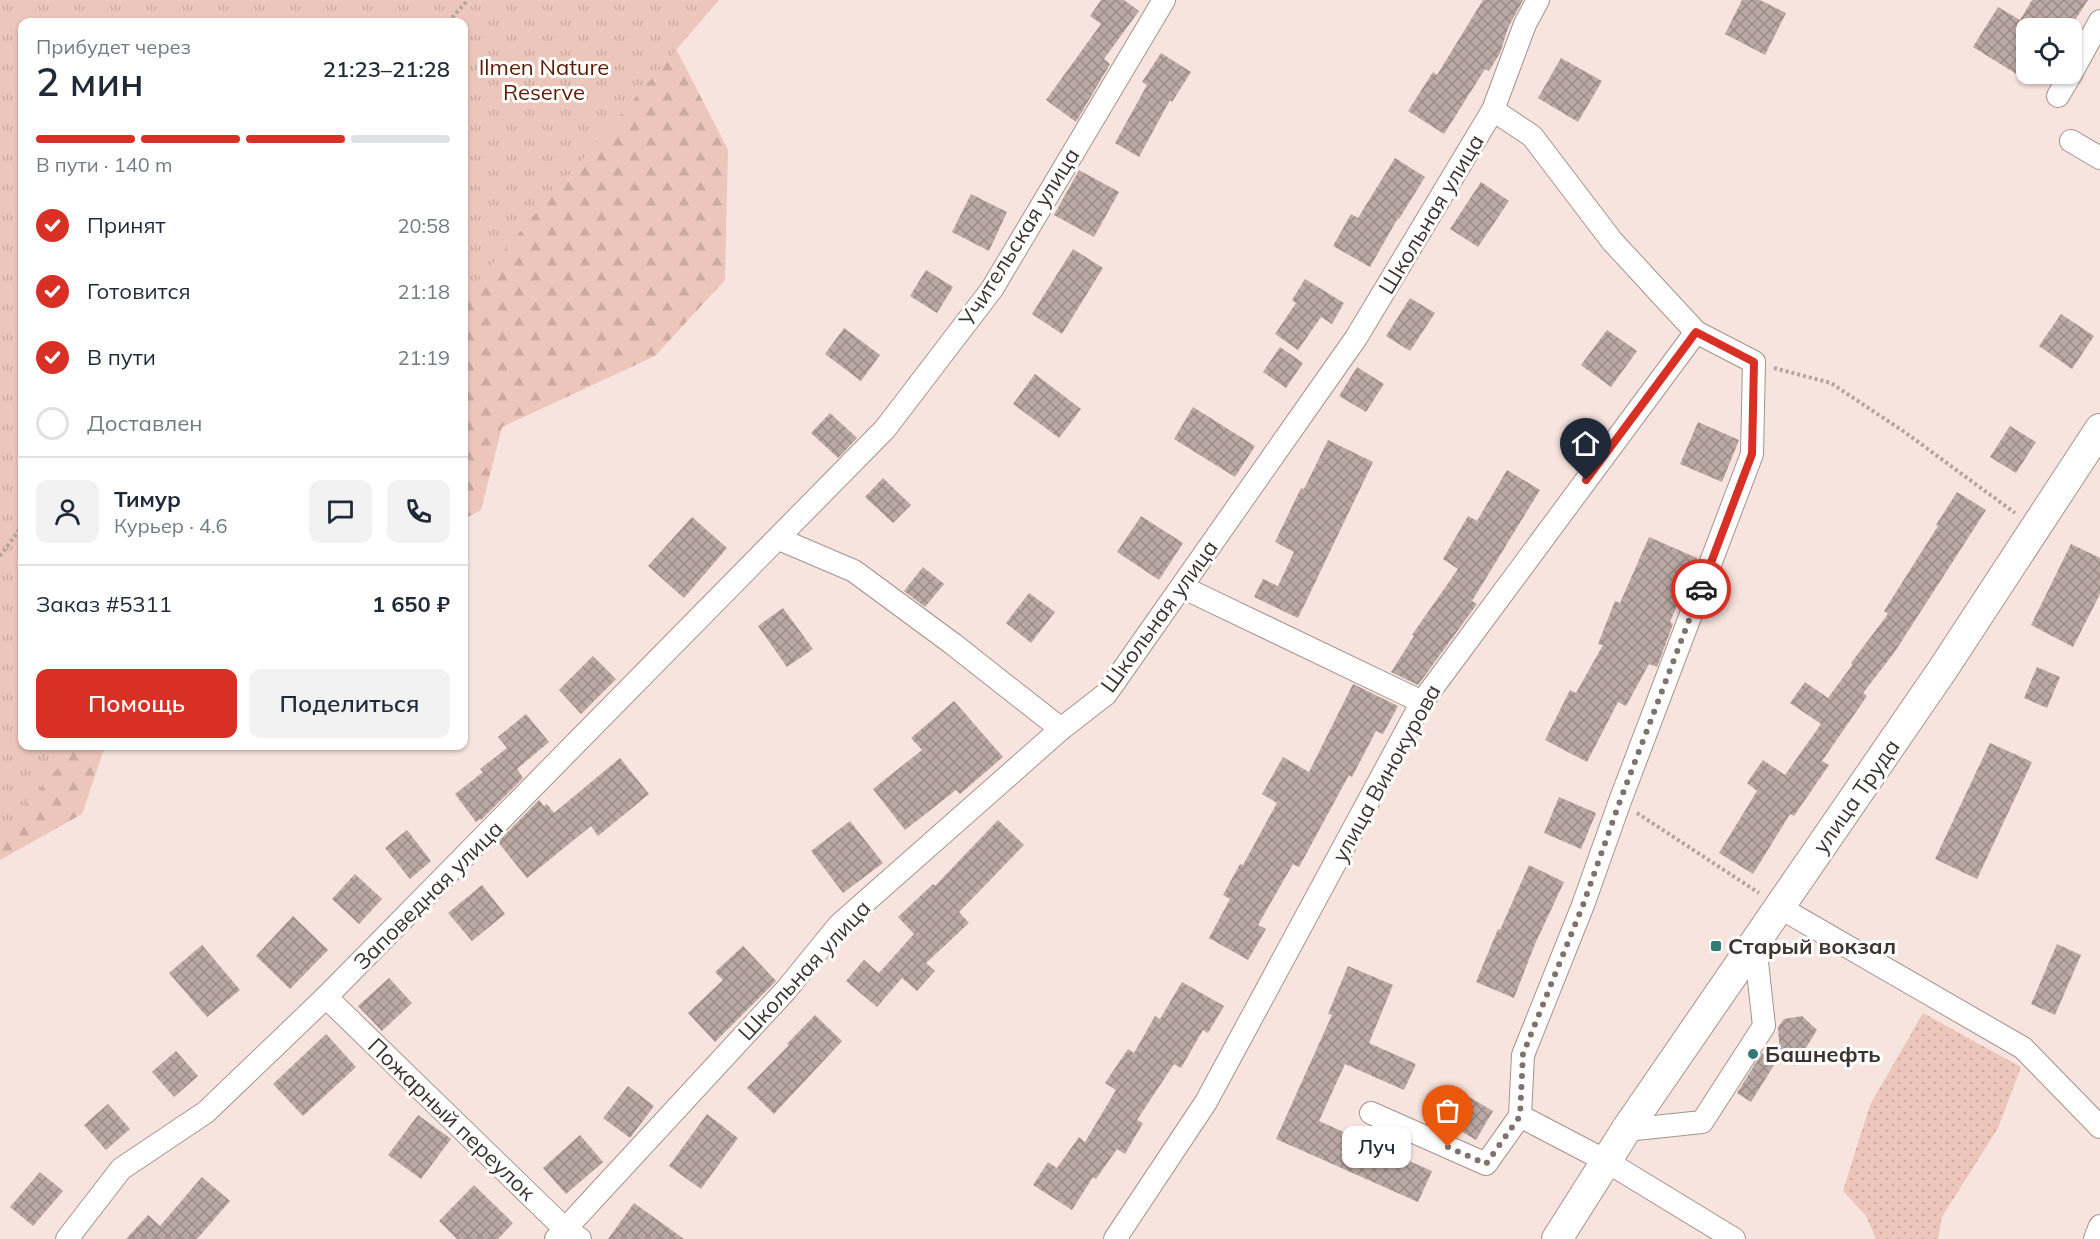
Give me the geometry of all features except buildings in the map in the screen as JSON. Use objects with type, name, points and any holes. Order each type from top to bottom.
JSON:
[{"type":"main road","name":"улица Труда","points":[[1557,1239],[1626,1130],[1943,669],[2100,429]]},
{"type":"street","name":"Учительская улица","points":[[779,538],[885,429],[992,289],[1164,0]]},
{"type":"street","name":"Школьная улица","points":[[567,1236],[786,990],[839,925],[1061,729],[1106,694],[1356,338],[1493,110],[1525,24],[1538,0]]},
{"type":"street","points":[[2082,53],[2100,21]]},
{"type":"street","points":[[2058,96],[2065,84]]},
{"type":"street","points":[[1371,1113],[1486,1164],[1520,1116],[1523,1054],[1583,905],[1620,801],[1752,454],[1754,362],[1696,332],[1612,241],[1532,136],[1493,110]]},
{"type":"street","points":[[2071,141],[2100,158]]},
{"type":"street","name":"улица Винокурова","points":[[1115,1239],[1206,1102],[1422,702],[1696,332]]},
{"type":"street","points":[[779,538],[854,571],[953,644],[1061,729]]},
{"type":"street","name":"Заповедная улица","points":[[67,1239],[121,1170],[206,1112],[327,997],[779,538]]},
{"type":"street","points":[[1182,587],[1422,702]]},
{"type":"street","points":[[1779,907],[2023,1048],[2100,1127]]},
{"type":"street","points":[[1626,1130],[1702,1122],[1764,1026],[1755,944]]},
{"type":"street","name":"Пожарный переулок","points":[[327,997],[567,1236]]},
{"type":"street","points":[[1520,1116],[1606,1161],[1734,1239]]},
{"type":"street","points":[[2095,1239],[2100,1226]]},
{"type":"path","points":[[452,18],[468,0]]},
{"type":"path","points":[[1754,362],[1831,383],[1906,433],[2035,527]]},
{"type":"path","points":[[0,556],[18,531]]},
{"type":"path","points":[[1620,801],[1779,907]]},
{"type":"green space","points":[[0,0],[651,0],[728,150],[725,280],[655,356],[502,427],[481,510],[468,517],[468,18],[18,18],[18,750],[104,750],[82,814],[0,860]]},
{"type":"green space","name":"Ilmen Nature Reserve","points":[[0,0],[719,0],[468,292],[468,18],[18,18],[18,750],[74,750],[0,835]]},
{"type":"green space","points":[[1923,1013],[2021,1067],[1998,1128],[1942,1217],[1938,1239],[1876,1239],[1866,1216],[1843,1191],[1870,1105]]},
{"type":"way so far","points":[[1448,1147],[1486,1164],[1520,1116],[1523,1054],[1583,905],[1701,589]]},
{"type":"place","name":"Старый вокзал","points":[[1716,946]]},
{"type":"place","name":"Башнефть","points":[[1753,1054]]},
{"type":"place","name":"Луч","points":[[1448,1147]]},
{"type":"route","points":[[1586,480],[1696,332],[1754,362],[1752,454],[1701,589]]}]
